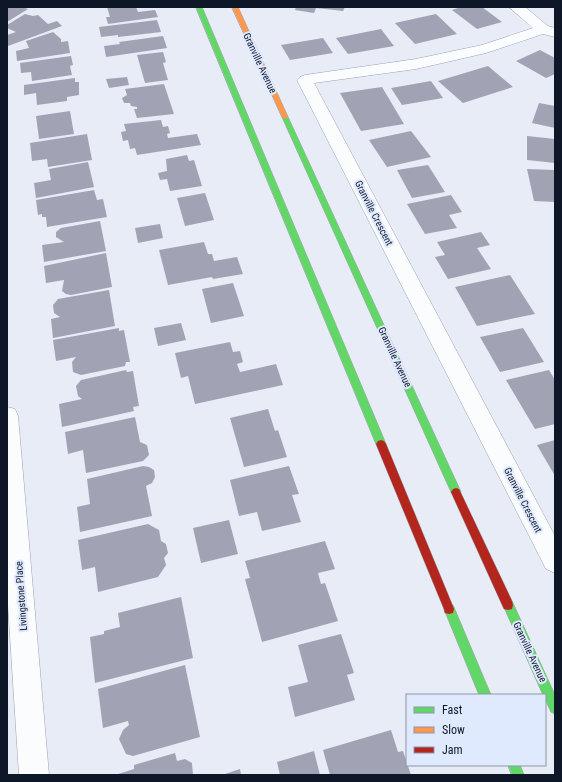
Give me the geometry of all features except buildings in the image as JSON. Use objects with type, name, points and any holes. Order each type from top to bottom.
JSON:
[{"type":"main road","points":[[199,7],[485,694]]},
{"type":"main road","name":"Granville Avenue","points":[[235,7],[555,708]]},
{"type":"street","points":[[516,7],[549,32]]},
{"type":"street","name":"Granville Crescent","points":[[549,32],[478,51],[416,64],[305,80],[555,561]]},
{"type":"street","name":"Livingstone Place","points":[[7,416],[34,775]]},
{"type":"traffic: fast","points":[[199,7],[381,444]]},
{"type":"traffic: fast","points":[[285,117],[456,492]]},
{"type":"traffic: fast","points":[[508,605],[555,708]]},
{"type":"traffic: fast","points":[[449,609],[485,694]]},
{"type":"traffic: fast","points":[[514,766],[518,775]]},
{"type":"traffic: slow","points":[[235,7],[285,117]]},
{"type":"traffic: jam","points":[[381,444],[449,609]]},
{"type":"traffic: jam","points":[[456,492],[508,605]]}]
